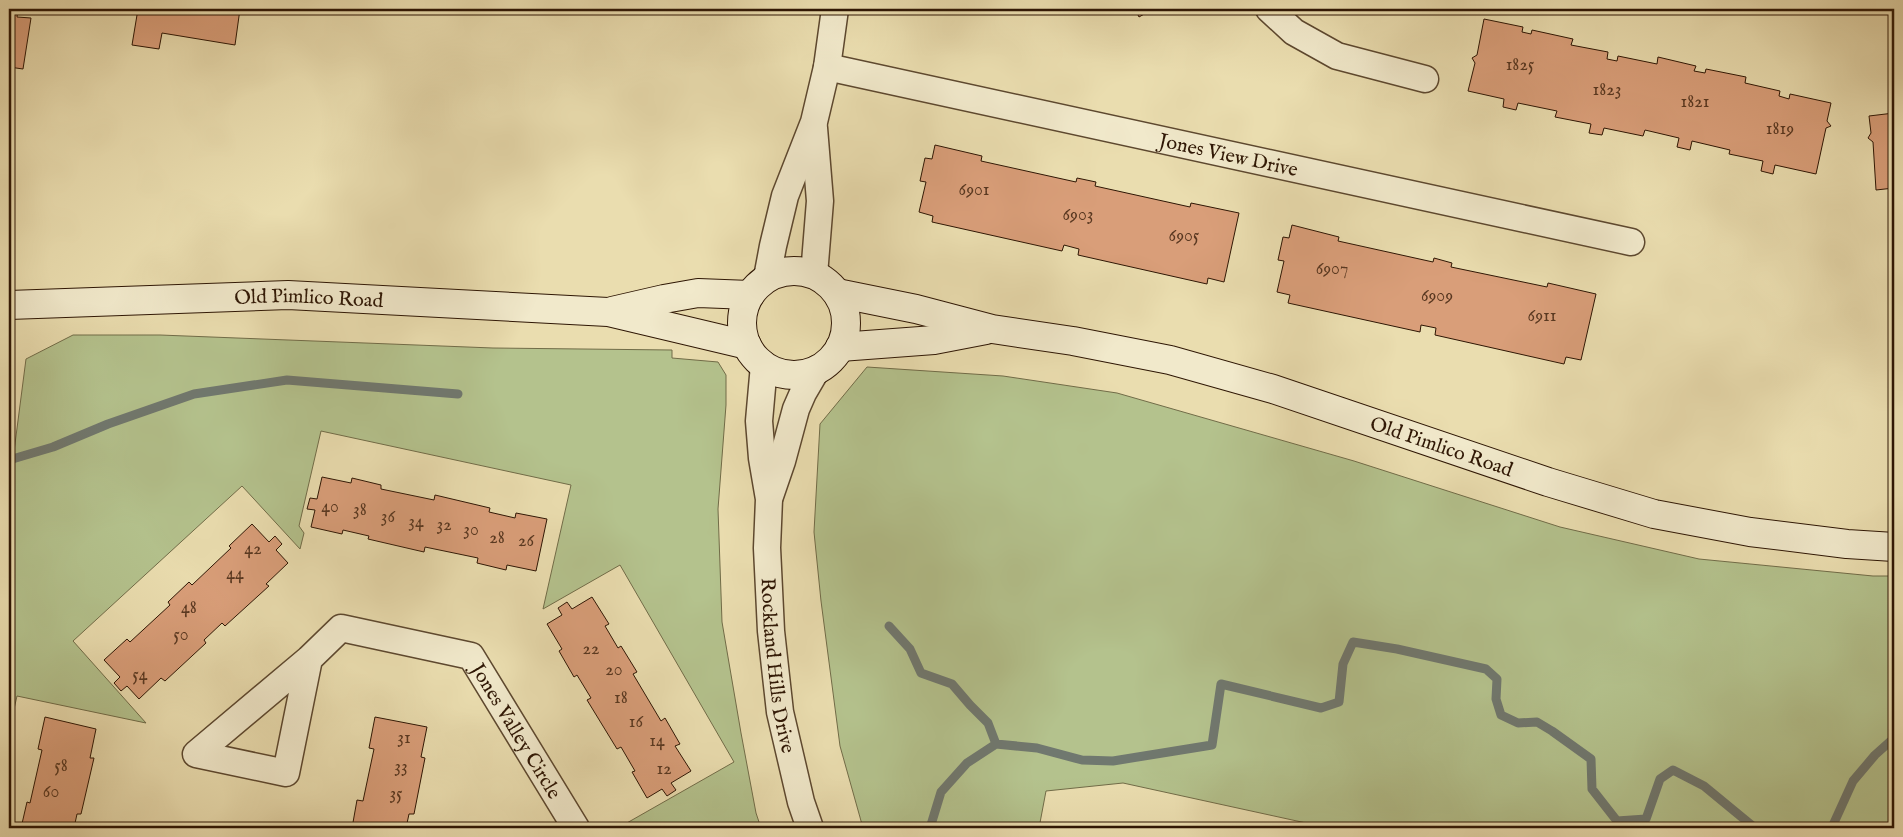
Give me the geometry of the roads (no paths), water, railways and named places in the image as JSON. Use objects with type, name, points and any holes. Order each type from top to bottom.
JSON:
[{"type":"street","points":[[759,286],[778,273],[802,272],[823,280],[837,293],[842,303],[846,325],[840,347],[834,356],[817,369],[796,375],[785,374],[764,366],[747,345],[742,319],[744,306],[759,286],[773,246],[785,196],[814,122],[827,67],[835,9]]},
{"type":"street","points":[[1269,9],[1294,32],[1337,56],[1425,79]]},
{"type":"street","name":"Jones View Drive","points":[[827,67],[1631,242]]},
{"type":"street","points":[[814,122],[820,201],[814,275]]},
{"type":"street","name":"Old Pimlico Road","points":[[608,312],[664,298],[759,286]]},
{"type":"street","name":"Old Pimlico Road","points":[[837,293],[916,309],[992,329],[1073,341],[1170,360],[1274,389],[1548,482],[1654,514],[1750,532],[1848,544],[1894,547]]},
{"type":"street","name":"Old Pimlico Road","points":[[9,305],[288,295],[608,312],[747,345]]},
{"type":"street","name":"Old Pimlico Road","points":[[840,347],[934,340],[992,329]]},
{"type":"street","name":"Rockland Hills Drive","points":[[764,366],[759,421],[762,458],[769,499],[767,548],[771,622],[780,712],[810,828]]},
{"type":"street","name":"Rockland Hills Drive","points":[[769,499],[796,410],[803,393],[817,369]]},
{"type":"street","name":"Jones Valley Circle","points":[[309,659],[286,774],[196,754],[309,659],[341,628],[471,656],[576,828]]},
{"type":"waterway","points":[[9,460],[53,447],[108,424],[194,394],[287,380],[458,394]]},
{"type":"waterway","points":[[889,626],[910,649],[921,673],[952,684],[988,723],[996,744]]},
{"type":"waterway","points":[[930,828],[941,792],[967,763],[996,744],[1037,748],[1082,760],[1113,761],[1212,745],[1221,684],[1321,708],[1339,702],[1343,664],[1353,642],[1397,649],[1486,669],[1497,679],[1496,699],[1501,715],[1518,723],[1537,722],[1591,759],[1592,789],[1617,821],[1646,819],[1660,779],[1673,770],[1704,786],[1755,828]]},
{"type":"waterway","points":[[1830,828],[1853,781],[1875,755],[1894,738]]}]
